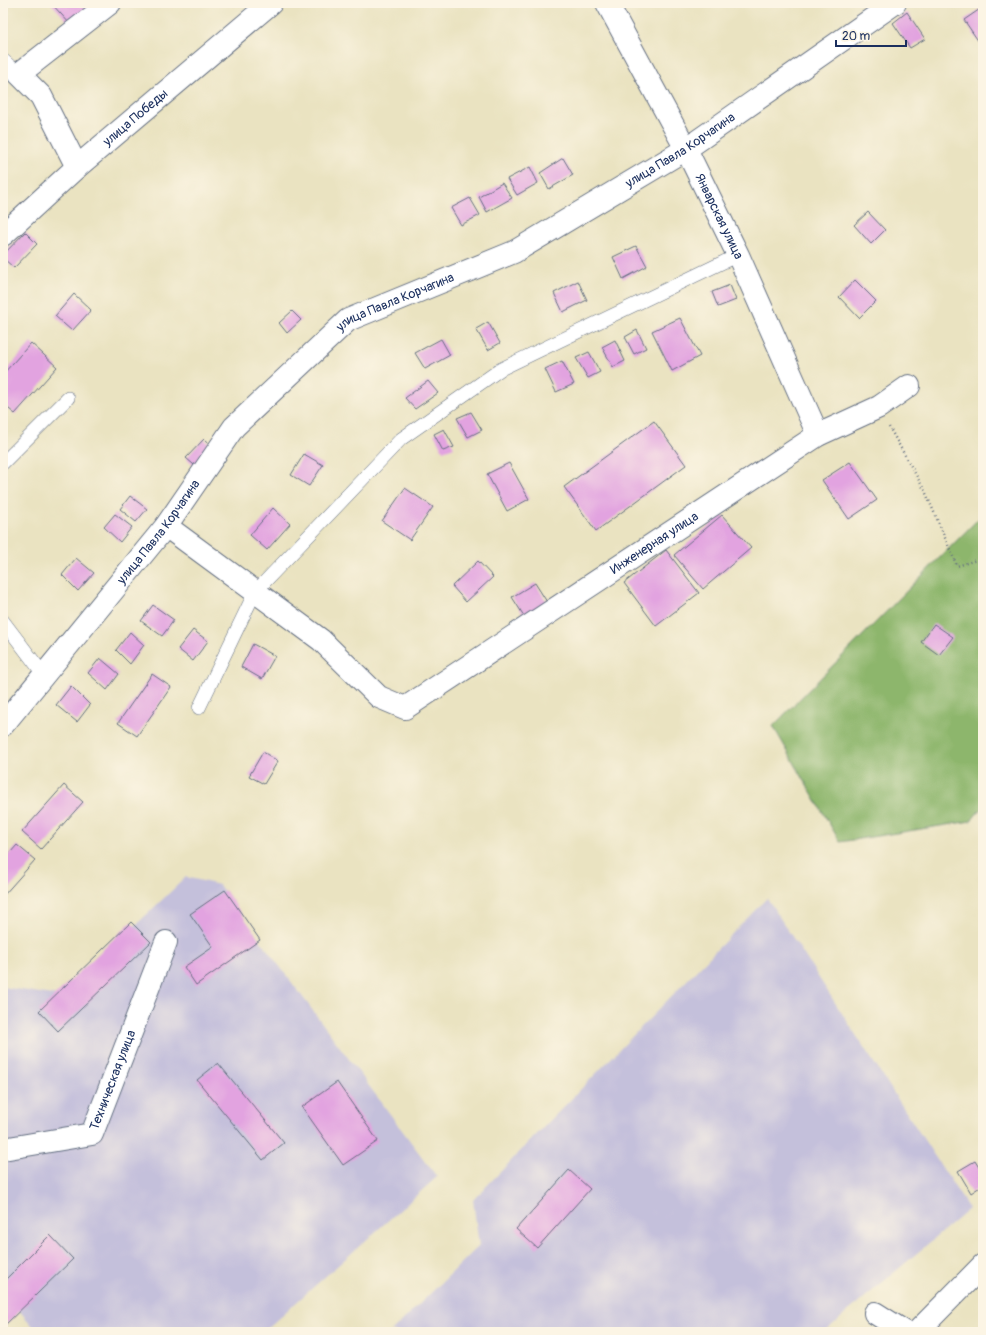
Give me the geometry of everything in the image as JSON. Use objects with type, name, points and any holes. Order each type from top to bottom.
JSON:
[{"type":"street","points":[[77,167],[41,96],[11,67],[110,3]]},
{"type":"street","name":"улица Победы","points":[[3,235],[77,167],[271,3]]},
{"type":"street","name":"Январская улица","points":[[607,3],[686,149],[738,255],[818,435]]},
{"type":"street","name":"улица Павла Корчагина","points":[[3,726],[166,526],[234,427],[348,320],[514,252],[686,149],[895,3]]},
{"type":"street","name":"Инженерная улица","points":[[255,592],[321,640],[379,697],[405,708],[818,435],[879,407],[909,386]]},
{"type":"street","points":[[166,526],[255,592]]},
{"type":"street","name":"Техническая улица","points":[[3,1150],[92,1134],[166,942]]},
{"type":"street","points":[[917,1332],[983,1265]]},
{"type":"street","points":[[875,1313],[905,1332]]},
{"type":"lane","points":[[199,708],[255,592],[395,444],[407,434],[501,369],[738,255]]},
{"type":"lane","points":[[3,463],[68,398]]},
{"type":"lane","points":[[3,620],[44,675]]},
{"type":"path","points":[[879,407],[925,491],[957,566],[983,558]]},
{"type":"shaded area","points":[[186,877],[219,885],[437,1177],[263,1332],[38,1332],[3,1292],[3,987],[58,996],[118,942]]},
{"type":"shaded area","points":[[767,898],[969,1209],[824,1332],[391,1332],[479,1246],[473,1200]]},
{"type":"green space","points":[[983,514],[983,806],[971,821],[840,842],[773,726]]},
{"type":"building","points":[[51,3],[95,3],[71,25]]},
{"type":"building","points":[[983,7],[983,39],[979,42],[964,20]]},
{"type":"building","points":[[907,12],[925,39],[910,48],[893,23]]},
{"type":"building","points":[[563,158],[573,175],[549,189],[540,173]]},
{"type":"building","points":[[530,167],[538,183],[517,195],[507,179]]},
{"type":"building","points":[[502,183],[512,198],[487,212],[479,197]]},
{"type":"building","points":[[470,198],[480,215],[461,225],[451,208]]},
{"type":"building","points":[[868,212],[885,230],[871,244],[854,225]]},
{"type":"building","points":[[25,232],[37,244],[14,268],[3,258],[3,255]]},
{"type":"building","points":[[636,246],[647,266],[623,279],[613,257]]},
{"type":"building","points":[[855,280],[876,301],[859,318],[839,297]]},
{"type":"building","points":[[578,281],[587,300],[563,312],[554,293]]},
{"type":"building","points":[[730,285],[736,300],[718,307],[712,292]]},
{"type":"building","points":[[74,294],[91,310],[72,331],[55,316]]},
{"type":"building","points":[[292,311],[301,320],[287,333],[279,323]]},
{"type":"building","points":[[680,318],[700,356],[672,371],[652,331]]},
{"type":"building","points":[[488,322],[500,343],[488,350],[476,329]]},
{"type":"building","points":[[637,330],[646,348],[634,354],[625,337]]},
{"type":"building","points":[[441,339],[450,355],[425,369],[415,353]]},
{"type":"building","points":[[615,340],[625,361],[613,367],[602,347]]},
{"type":"building","points":[[31,343],[57,367],[15,414],[3,404],[3,374]]},
{"type":"building","points":[[589,352],[600,372],[588,378],[576,358]]},
{"type":"building","points":[[562,361],[574,384],[556,392],[545,369]]},
{"type":"building","points":[[428,381],[438,393],[415,409],[405,398]]},
{"type":"building","points":[[471,412],[482,430],[468,437],[457,418]]},
{"type":"building","points":[[654,421],[686,465],[596,531],[564,487]]},
{"type":"building","points":[[444,429],[454,447],[443,451],[434,434]]},
{"type":"building","points":[[204,439],[218,452],[201,471],[186,458]]},
{"type":"building","points":[[304,454],[323,465],[309,486],[291,475]]},
{"type":"building","points":[[850,462],[877,500],[849,519],[822,480]]},
{"type":"building","points":[[509,463],[529,499],[507,511],[487,474]]},
{"type":"building","points":[[405,488],[433,507],[410,540],[382,521]]},
{"type":"building","points":[[130,496],[147,509],[136,522],[120,509]]},
{"type":"building","points":[[273,508],[290,524],[267,550],[250,535]]},
{"type":"building","points":[[115,514],[132,527],[120,542],[104,527]]},
{"type":"building","points":[[722,515],[751,548],[703,589],[674,555]]},
{"type":"building","points":[[666,550],[699,593],[656,626],[624,583]]},
{"type":"building","points":[[76,558],[94,573],[78,591],[62,575]]},
{"type":"building","points":[[478,561],[493,577],[466,602],[452,586]]},
{"type":"building","points":[[535,583],[547,602],[524,616],[512,597]]},
{"type":"building","points":[[153,605],[174,620],[162,636],[141,621]]},
{"type":"building","points":[[934,624],[953,637],[939,655],[921,642]]},
{"type":"building","points":[[193,630],[208,641],[193,661],[178,649]]},
{"type":"building","points":[[130,632],[144,645],[130,664],[116,650]]},
{"type":"building","points":[[253,644],[275,656],[262,679],[241,667]]},
{"type":"building","points":[[100,658],[119,674],[107,690],[88,673]]},
{"type":"building","points":[[152,674],[171,687],[137,736],[118,723]]},
{"type":"building","points":[[71,686],[90,705],[77,722],[56,705]]},
{"type":"building","points":[[263,752],[278,761],[264,784],[249,776]]},
{"type":"building","points":[[64,785],[83,802],[41,849],[22,832]]},
{"type":"building","points":[[17,845],[35,860],[3,896],[3,861]]},
{"type":"building","points":[[225,890],[260,940],[196,985],[184,967],[213,947],[190,914]]},
{"type":"building","points":[[131,922],[151,942],[58,1031],[39,1011]]},
{"type":"building","points":[[218,1063],[284,1143],[263,1160],[197,1080]]},
{"type":"building","points":[[337,1082],[378,1141],[343,1165],[302,1107]]},
{"type":"building","points":[[975,1161],[983,1174],[983,1185],[971,1193],[958,1171]]},
{"type":"building","points":[[569,1170],[590,1189],[537,1248],[516,1229]]},
{"type":"building","points":[[50,1235],[73,1259],[4,1326],[3,1282]]}]
